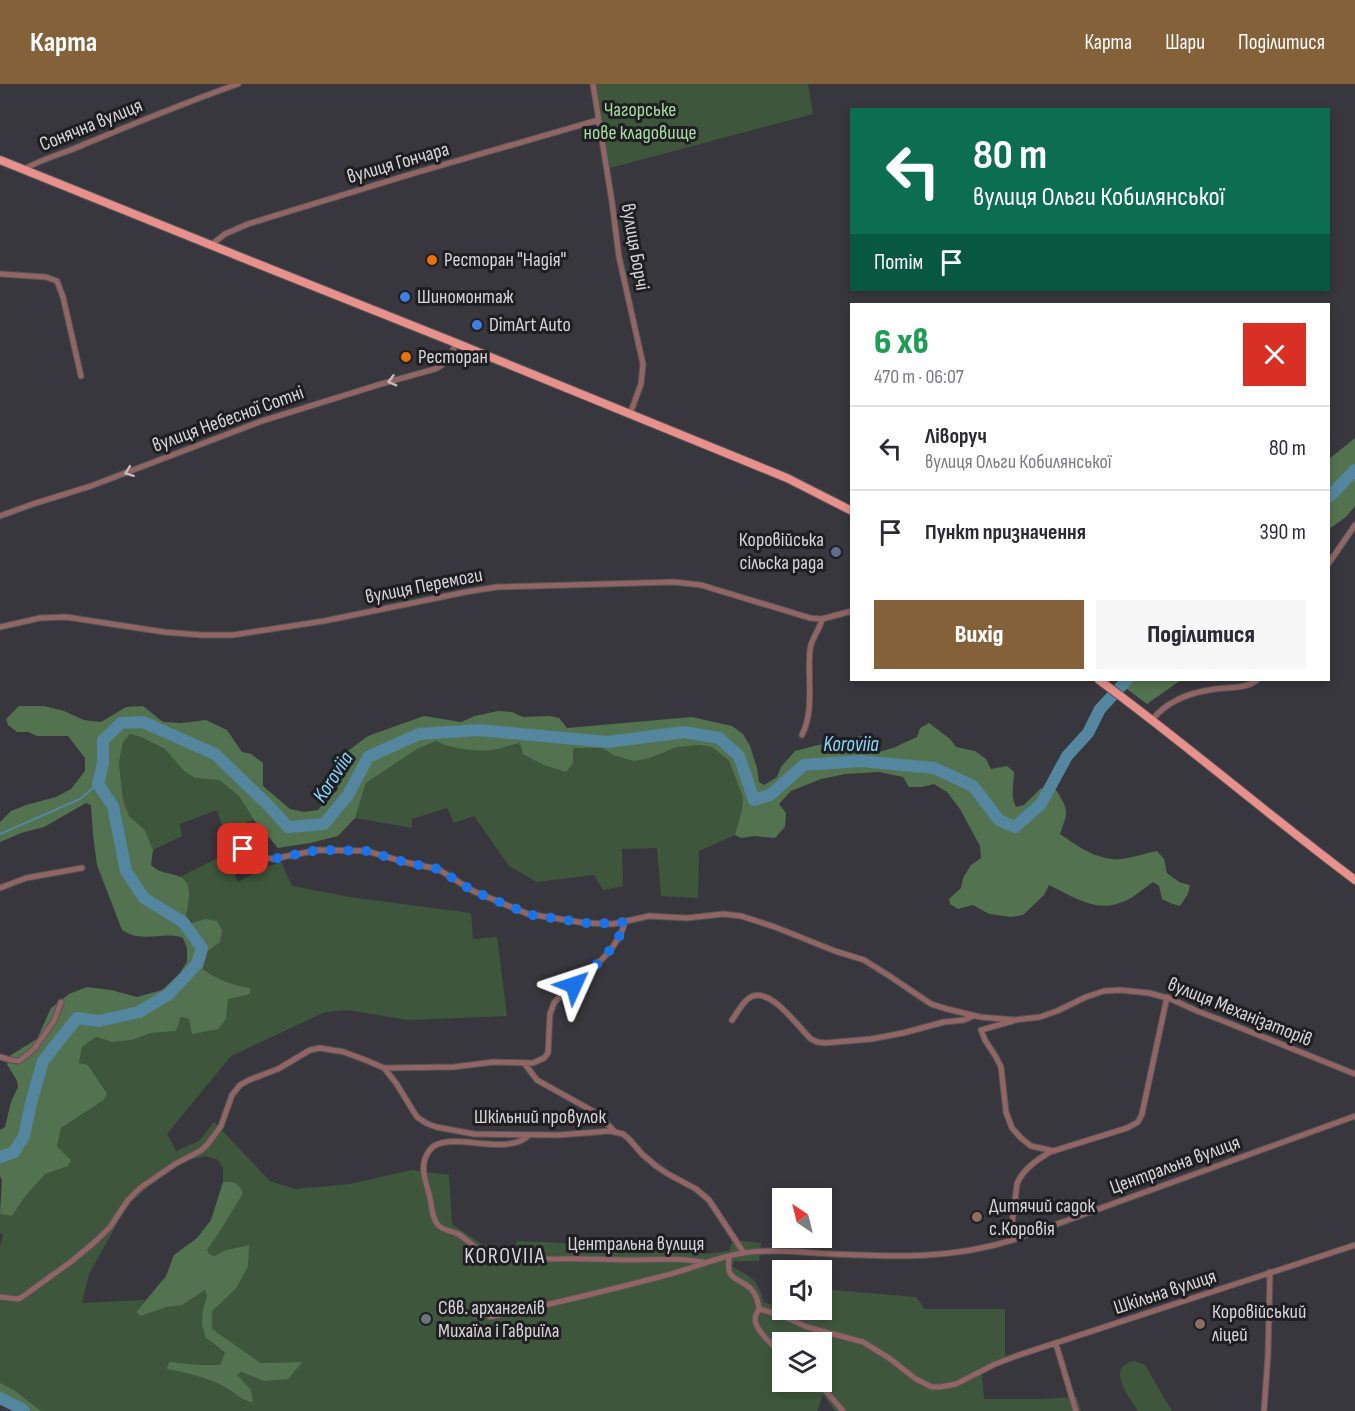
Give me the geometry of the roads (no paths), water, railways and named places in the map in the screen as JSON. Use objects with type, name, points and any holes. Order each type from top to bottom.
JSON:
[{"type":"main road","points":[[0,160],[787,478],[850,510]]},
{"type":"main road","points":[[1100,681],[1355,880]]},
{"type":"street","name":"Сонячна вулиця","points":[[24,170],[138,122],[238,84]]},
{"type":"street","name":"вулиця Борчі","points":[[593,84],[621,268],[643,364],[641,384],[630,414]]},
{"type":"street","name":"вулиця Гончара","points":[[211,245],[225,234],[248,224],[598,120]]},
{"type":"street","points":[[0,274],[46,277],[57,281],[63,297],[81,376]]},
{"type":"street","name":"вулиця Небесної Сотні","points":[[0,516],[80,490],[262,421],[435,369],[449,357],[456,343]]},
{"type":"street","points":[[1330,562],[1355,525]]},
{"type":"street","name":"вулиця Перемоги","points":[[0,627],[40,618],[66,617],[164,632],[233,635],[324,621],[497,587],[674,582],[701,585],[806,618],[822,619],[850,612]]},
{"type":"street","points":[[802,735],[807,717],[810,689],[810,647],[822,619]]},
{"type":"street","points":[[1152,720],[1158,712],[1179,699],[1215,689],[1246,686],[1255,681]]},
{"type":"street","name":"вулиця Механізаторів","points":[[243,849],[273,859],[318,850],[367,851],[438,869],[473,891],[531,915],[593,924],[625,922],[649,916],[687,918],[723,914],[748,918],[864,960],[931,1004],[947,1010],[990,1019],[1015,1020],[1050,1014],[1104,991],[1149,993],[1167,998],[1355,1074]]},
{"type":"street","points":[[0,888],[26,878],[82,868]]},
{"type":"street","points":[[0,1297],[18,1299],[22,1297],[72,1261],[106,1232],[128,1200],[140,1188],[207,1145],[221,1126],[234,1091],[244,1082],[278,1069],[310,1050],[325,1049],[348,1053],[384,1068],[454,1067],[493,1062],[533,1063],[546,1057],[550,1014],[554,1003],[605,956],[625,922]]},
{"type":"street","name":"вулиця Механізаторів","points":[[732,1020],[749,998],[755,995],[763,996],[776,1003],[811,1039],[825,1043],[871,1039],[973,1016]]},
{"type":"street","points":[[1013,1240],[1012,1227],[1019,1178],[1036,1162],[1054,1151],[1132,1127],[1139,1120],[1167,998]]},
{"type":"street","points":[[0,1057],[16,1061],[27,1056],[51,1028],[61,1002]]},
{"type":"street","points":[[1015,1020],[983,1029],[981,1032],[1001,1067],[1006,1112],[1012,1128],[1031,1146],[1054,1151]]},
{"type":"street","points":[[524,1063],[537,1080],[598,1114],[615,1132]]},
{"type":"street","name":"Шкільний провулок","points":[[384,1068],[415,1114],[426,1123],[436,1127],[468,1133],[569,1135],[615,1132],[625,1136],[656,1166],[707,1198],[744,1253]]},
{"type":"street","name":"Центральна вулиця","points":[[529,1135],[521,1140],[504,1143],[445,1141],[431,1148],[424,1161],[424,1176],[434,1219],[440,1227],[456,1233],[481,1251],[504,1257],[681,1259],[704,1263],[744,1253],[770,1251],[880,1256],[937,1255],[983,1248],[1013,1240],[1355,1116]]},
{"type":"street","name":"Шкільна вулиця","points":[[759,1310],[780,1315],[807,1327],[863,1342],[916,1379],[932,1387],[940,1388],[956,1384],[1019,1355],[1355,1245]]},
{"type":"street","points":[[729,1256],[730,1274],[751,1288],[759,1310],[755,1318],[757,1325],[772,1344]]},
{"type":"street","points":[[490,1317],[664,1276],[704,1263]]},
{"type":"street","points":[[1264,1411],[1270,1272]]},
{"type":"street","points":[[1056,1344],[1076,1411]]},
{"type":"street","points":[[827,1392],[843,1411]]},
{"type":"waterway","name":"Koroviia","points":[[1330,496],[1355,470]]},
{"type":"waterway","name":"Koroviia","points":[[0,1157],[14,1152],[24,1136],[43,1061],[77,1018],[99,1021],[139,1012],[169,994],[197,964],[202,948],[183,922],[144,898],[126,871],[113,806],[98,784],[103,763],[103,740],[121,723],[143,722],[215,754],[288,827],[324,824],[348,795],[368,757],[419,734],[479,730],[608,742],[684,732],[719,738],[739,756],[754,800],[770,795],[804,765],[861,761],[934,768],[973,786],[999,820],[1015,827],[1041,804],[1067,756],[1088,733],[1100,709],[1126,681]]},
{"type":"waterway","points":[[0,834],[80,799],[98,784]]},
{"type":"waterway","name":"Koroviia","points":[[0,1398],[24,1411]]},
{"type":"place","name":"Ресторан \"Надія\"","points":[[432,260]]},
{"type":"place","name":"Шиномонтаж","points":[[405,297]]},
{"type":"place","name":"DimArt Auto","points":[[477,325]]},
{"type":"place","name":"Ресторан","points":[[406,357]]},
{"type":"place","name":"Коровійська сільска рада","points":[[836,552]]},
{"type":"place","name":"Дитячий садок с.Коровія","points":[[977,1217]]},
{"type":"place","name":"Свв. архангелів Михаїла і Гавриїла","points":[[426,1319]]},
{"type":"place","name":"Коровійський ліцей","points":[[1200,1324]]},
{"type":"district","name":"KOROVIIA","points":[[505,1256]]},
{"type":"park label","name":"Чагорське нове кладовище","points":[[640,122]]}]
